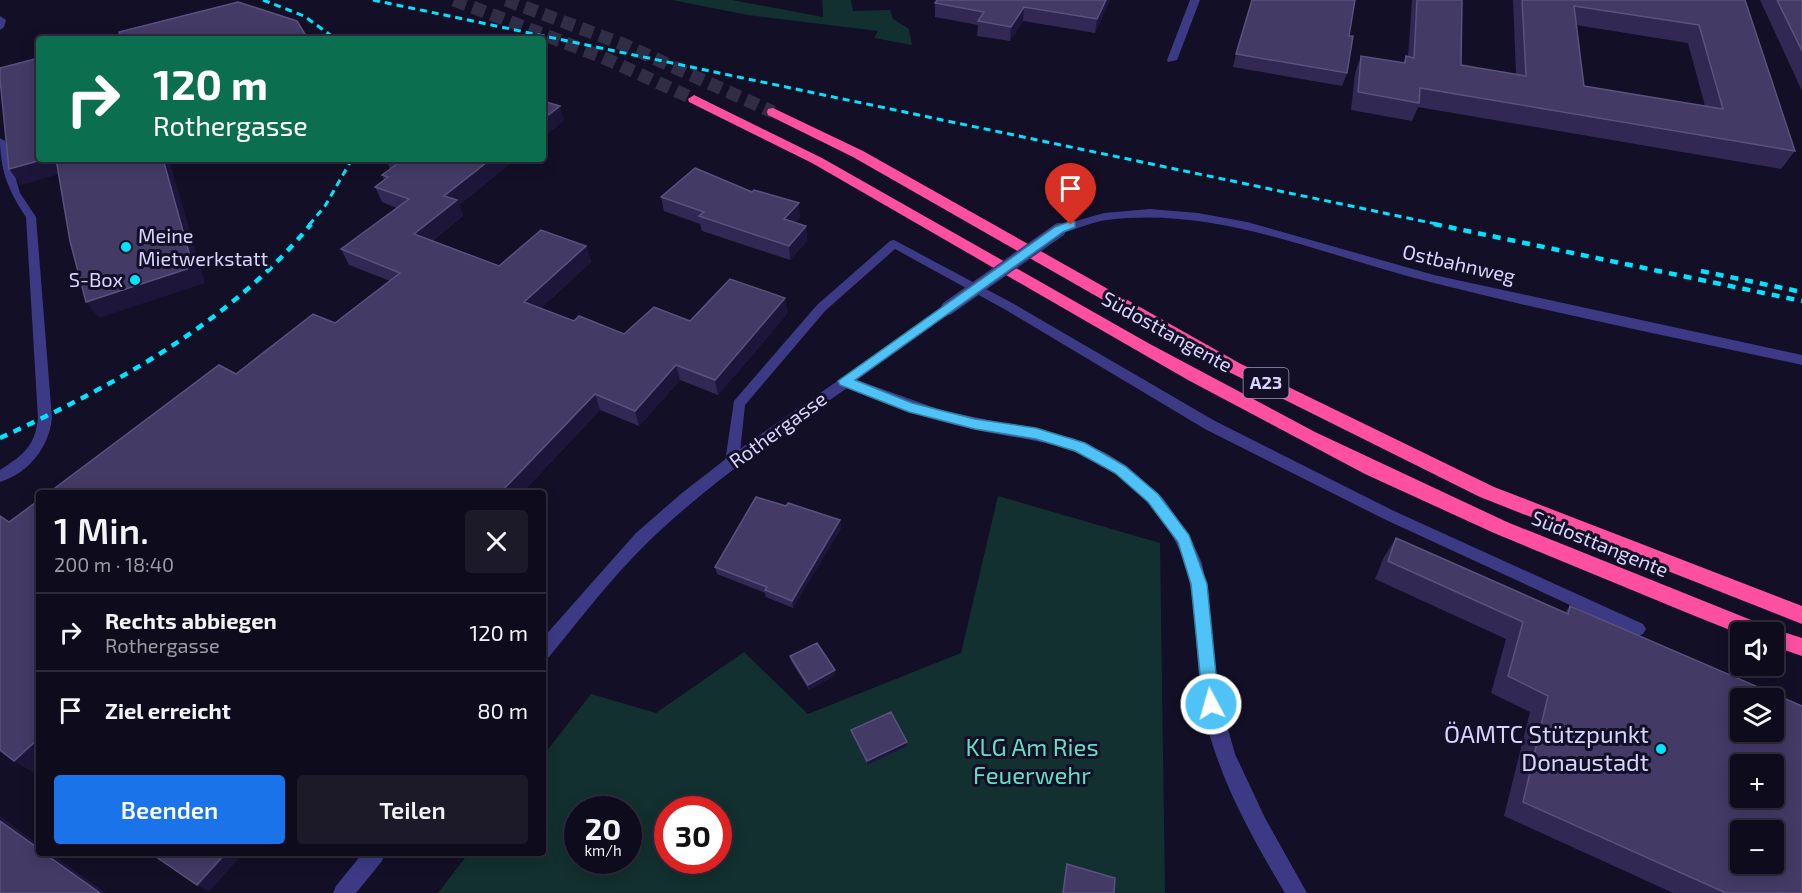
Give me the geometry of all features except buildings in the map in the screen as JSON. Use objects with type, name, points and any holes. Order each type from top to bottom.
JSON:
[{"type":"highway","name":"Südosttangente","points":[[694,99],[830,168],[1248,405],[1375,471],[1507,532],[1732,622]]},
{"type":"highway","name":"Südosttangente","points":[[773,112],[858,154],[1235,368],[1487,492],[1802,615]]},
{"type":"highway","points":[[1784,641],[1802,647]]},
{"type":"street","points":[[1172,60],[1195,0]]},
{"type":"street","name":"Rothergasse","points":[[546,647],[642,538],[732,462],[1059,230],[1083,219],[1107,214]]},
{"type":"street","name":"Ostbahnweg","points":[[1107,214],[1185,215],[1231,224],[1290,237],[1411,273],[1802,360]]},
{"type":"street","points":[[845,381],[909,407],[975,424],[1036,434],[1080,447],[1120,470],[1159,504],[1184,539],[1199,584],[1211,704],[1229,765],[1259,830],[1297,893]]},
{"type":"street","points":[[343,893],[373,856]]},
{"type":"lane","points":[[0,19],[2,20],[0,27]]},
{"type":"lane","points":[[0,141],[15,193],[31,217],[45,418],[44,436],[32,455],[0,477]]},
{"type":"lane","points":[[732,462],[739,404],[821,308],[894,244],[1010,307],[1210,425],[1389,515],[1638,629]]},
{"type":"green space","points":[[672,0],[732,0],[823,17],[822,0],[851,0],[853,11],[890,10],[893,19],[909,29],[912,45],[874,38],[878,31],[748,15]]},
{"type":"green space","name":"KLG Am Ries Feuerwehr","points":[[998,496],[1160,543],[1165,893],[438,893],[466,856],[546,856],[546,752],[591,694],[656,713],[744,652],[808,714],[961,653]]},
{"type":"tunnel","points":[[454,0],[602,57],[694,99]]},
{"type":"tunnel","points":[[506,0],[625,45],[773,112]]},
{"type":"railway","points":[[263,0],[304,16],[332,36]]},
{"type":"railway","points":[[373,0],[544,36]]},
{"type":"railway","points":[[546,36],[1441,225]]},
{"type":"railway","points":[[309,225],[325,206],[350,162]]},
{"type":"railway","points":[[0,438],[86,396],[168,348],[244,292],[311,224]]},
{"type":"railway","points":[[1434,224],[1802,301]]},
{"type":"railway","points":[[1701,271],[1802,292]]},
{"type":"place","name":"Meine Mietwerkstatt","points":[[126,247]]},
{"type":"place","name":"S-Box","points":[[135,280]]},
{"type":"place","name":"ÖAMTC Stützpunkt Donaustadt","points":[[1661,749]]},
{"type":"route","points":[[1071,225],[1059,230],[845,381],[909,407],[975,424],[1036,434],[1080,447],[1120,470],[1153,498],[1184,539],[1199,584],[1211,704]]}]
